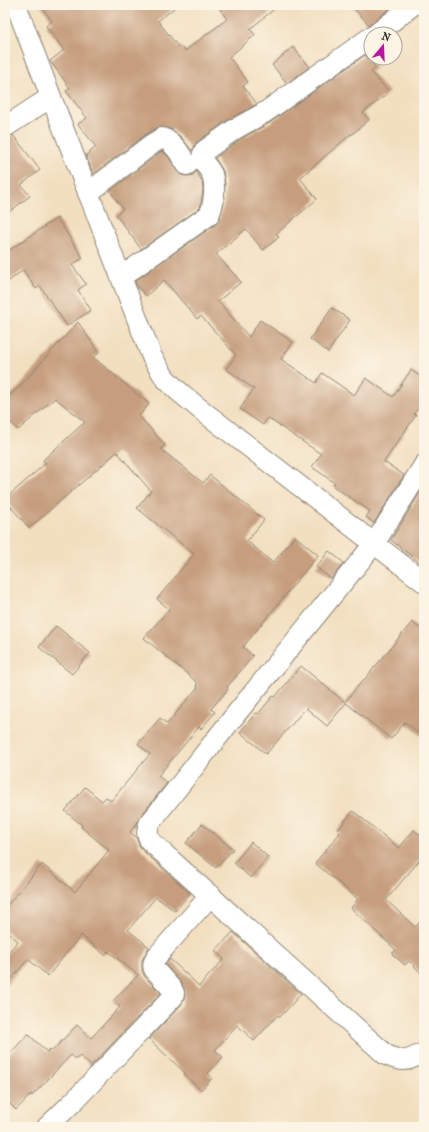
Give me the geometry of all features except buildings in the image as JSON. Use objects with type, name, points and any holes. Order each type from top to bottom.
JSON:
[{"type":"street","points":[[16,5],[50,97],[152,357],[165,378],[200,409],[424,582]]},
{"type":"street","points":[[386,26],[413,5]]},
{"type":"street","points":[[121,277],[209,215],[214,200],[213,180],[211,173],[202,159],[202,154],[204,151],[235,129],[264,113],[363,43]]},
{"type":"street","points":[[5,127],[50,97]]},
{"type":"street","points":[[88,193],[162,138],[174,146],[187,165]]},
{"type":"street","points":[[424,466],[374,544],[149,824],[147,833],[150,841],[386,1055],[398,1060],[408,1060],[424,1053]]},
{"type":"street","points":[[47,1127],[74,1101],[173,997],[174,993],[172,989],[152,965],[157,956],[211,896]]}]
